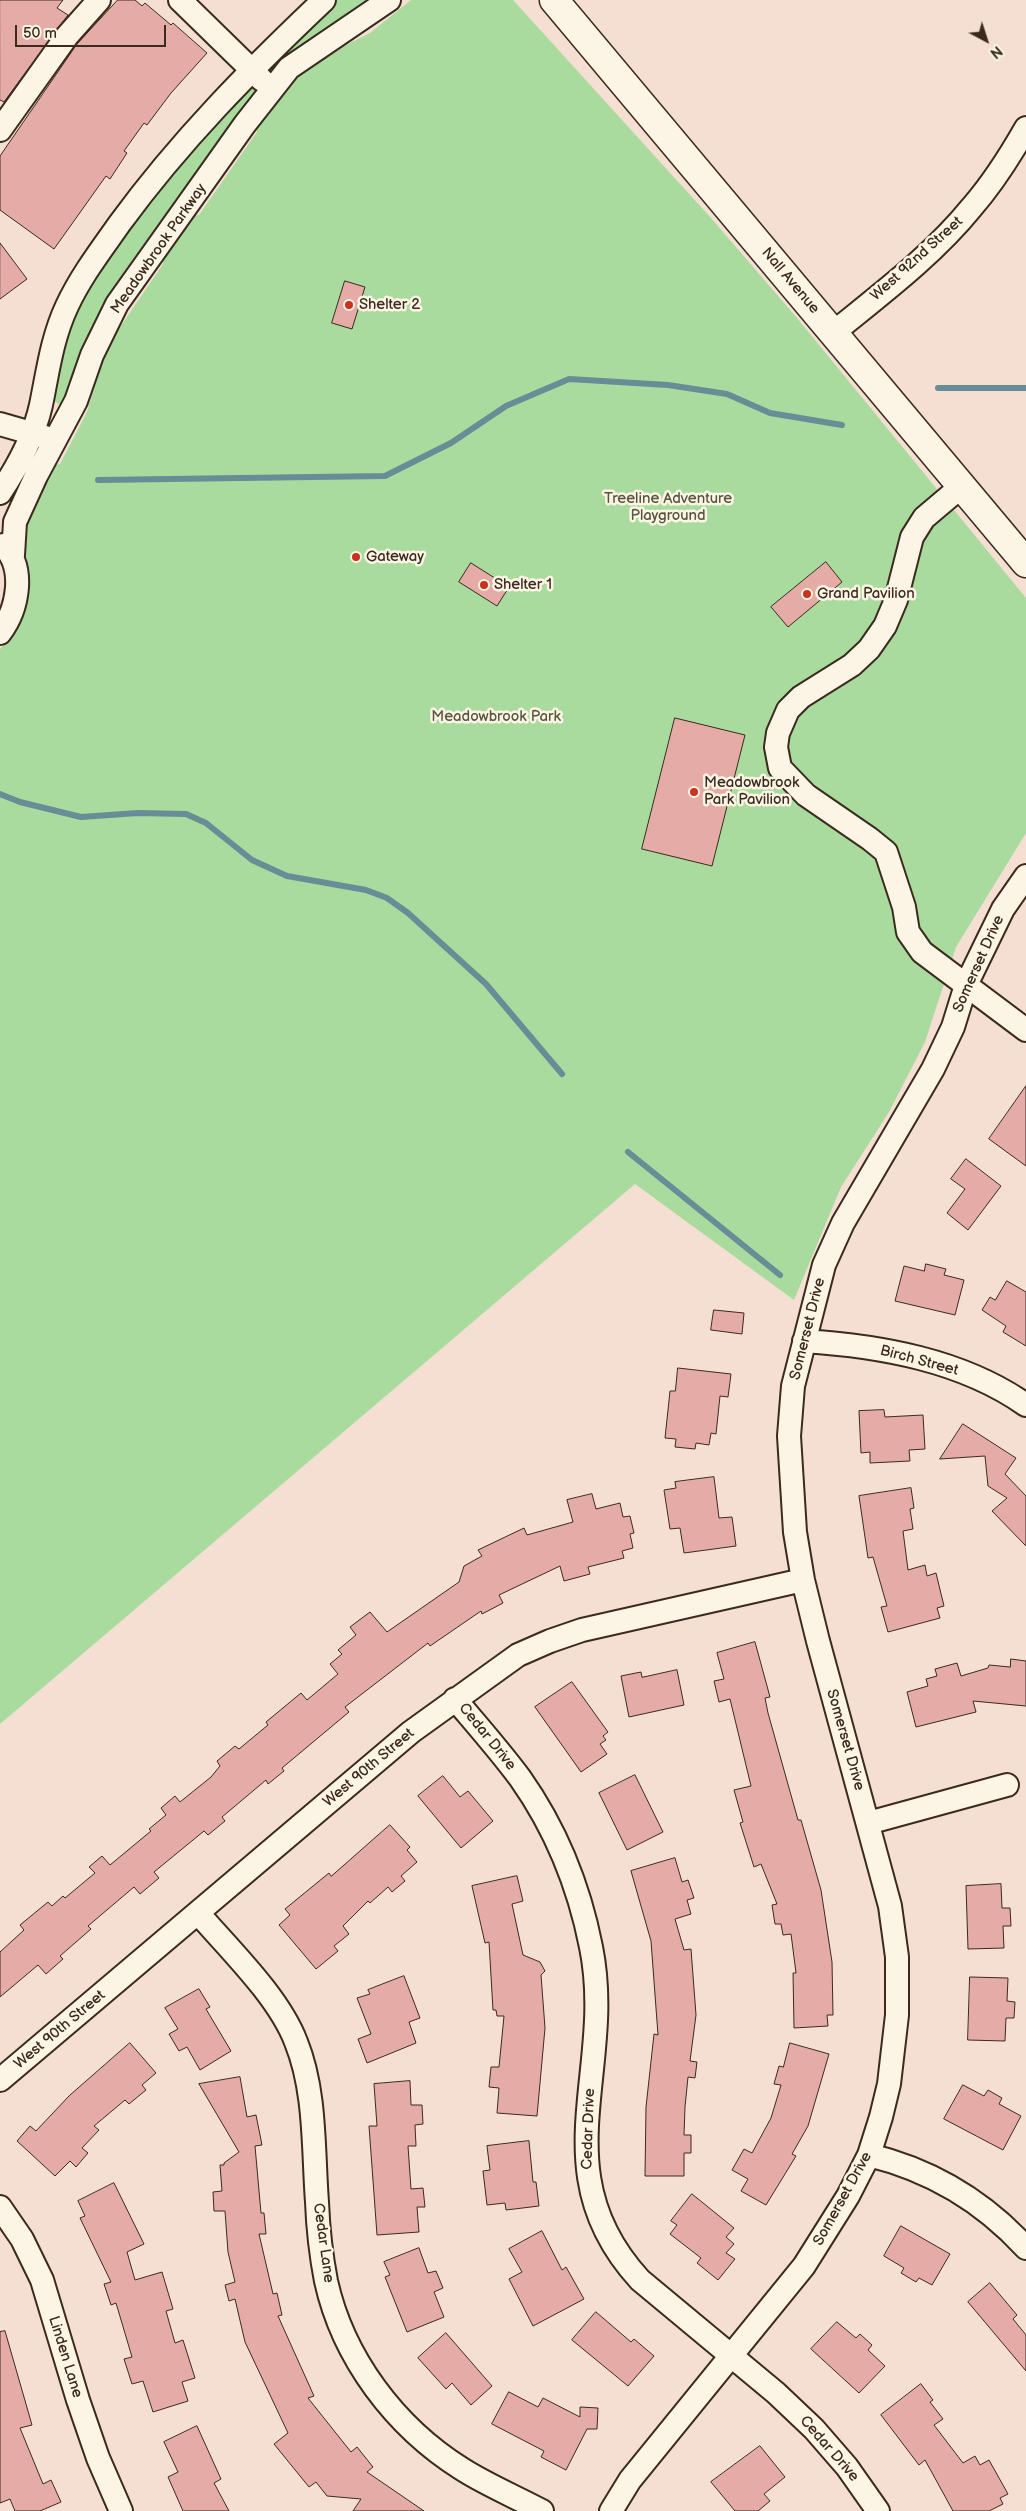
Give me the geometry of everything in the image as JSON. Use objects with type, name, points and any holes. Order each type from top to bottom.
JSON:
[{"type":"main road","name":"Nall Avenue","points":[[554,0],[963,485],[1026,563]]},
{"type":"street","points":[[0,130],[67,36],[99,0]]},
{"type":"street","points":[[180,0],[251,71],[272,89]]},
{"type":"street","points":[[0,494],[18,466],[32,433],[41,406],[44,380],[56,331],[79,283],[162,167],[188,136],[324,0]]},
{"type":"street","name":"Meadowbrook Parkway","points":[[0,633],[9,621],[16,599],[17,575],[6,549],[15,522],[36,476],[76,401],[92,355],[118,304],[272,89],[290,68],[304,56],[389,0]]},
{"type":"street","name":"West 92nd Street","points":[[833,332],[943,239],[972,207],[1001,169],[1026,128]]},
{"type":"street","points":[[0,424],[56,440]]},
{"type":"street","points":[[963,485],[924,518],[912,537],[896,600],[885,626],[869,649],[852,665],[801,697],[788,710],[778,733],[776,747],[780,768],[806,796],[886,852],[904,907],[908,932],[922,952],[1026,1030]]},
{"type":"street","name":"Somerset Drive","points":[[611,2511],[636,2473],[804,2266],[824,2236],[869,2155],[889,2084],[897,2015],[897,1957],[890,1906],[803,1580],[795,1532],[789,1436],[793,1386],[824,1265],[843,1223],[933,1069],[953,1027],[966,986],[1003,909],[1026,876]]},
{"type":"street","name":"Birch Street","points":[[804,1341],[849,1344],[928,1361],[977,1377],[1026,1406]]},
{"type":"street","name":"West 90th Street","points":[[0,2080],[412,1732],[518,1655],[550,1640],[582,1630],[803,1580]]},
{"type":"street","name":"Cedar Drive","points":[[455,1699],[520,1778],[539,1807],[561,1848],[579,1895],[592,1949],[596,1991],[586,2157],[589,2184],[599,2221],[624,2262],[640,2280],[776,2393],[814,2429],[847,2466],[878,2511]]},
{"type":"street","points":[[868,1823],[1007,1785]]},
{"type":"street","name":"Cedar Lane","points":[[198,1913],[278,2007],[296,2040],[307,2077],[310,2100],[318,2231],[326,2282],[340,2322],[364,2372],[393,2411],[428,2445],[462,2470],[542,2511]]},
{"type":"street","points":[[869,2155],[896,2161],[940,2180],[975,2202],[1007,2228],[1026,2248]]},
{"type":"street","name":"Linden Lane","points":[[0,2207],[22,2239],[42,2280],[80,2408],[98,2458],[121,2511]]},
{"type":"green space","points":[[335,0],[371,0],[286,59],[283,54]]},
{"type":"green space","name":"Meadowbrook Park","points":[[411,0],[513,0],[711,218],[797,318],[1026,598],[1026,833],[956,947],[925,1042],[889,1112],[841,1187],[794,1300],[635,1184],[0,1724],[0,649],[11,636],[25,565],[24,522],[50,466],[60,464],[87,412],[103,358],[116,333],[163,264],[162,257],[193,216],[199,215],[257,132],[255,122],[293,79],[326,55],[370,33]]},
{"type":"green space","points":[[247,88],[252,88],[257,94],[66,401],[61,405],[52,400],[74,306],[165,174]]},
{"type":"building","points":[[0,0],[63,0],[57,8],[68,15],[4,102],[0,100]]},
{"type":"building","points":[[118,0],[135,0],[142,6],[145,3],[171,25],[173,23],[207,53],[171,93],[147,125],[144,123],[124,151],[127,153],[110,179],[106,176],[54,249],[0,210],[0,156],[77,44]]},
{"type":"building","points":[[0,243],[27,279],[0,299]]},
{"type":"building","name":"Shelter 2","points":[[345,281],[365,287],[352,329],[332,323]]},
{"type":"building","name":"Grand Pavilion","points":[[826,562],[842,582],[788,627],[771,607]]},
{"type":"building","name":"Shelter 1","points":[[471,563],[509,587],[497,606],[459,582]]},
{"type":"building","name":"Meadowbrook Park Pavilion","points":[[675,718],[745,735],[712,866],[642,849]]},
{"type":"building","points":[[1026,1086],[1026,1166],[989,1139]]},
{"type":"building","points":[[966,1159],[1001,1186],[968,1230],[947,1213],[965,1189],[951,1179]]},
{"type":"building","points":[[926,1264],[946,1269],[944,1275],[964,1280],[955,1315],[895,1301],[904,1266],[924,1271]]},
{"type":"building","points":[[1007,1281],[1026,1292],[1026,1346],[1003,1332],[1006,1326],[982,1310],[990,1297],[995,1300]]},
{"type":"building","points":[[714,1310],[744,1313],[742,1334],[711,1330]]},
{"type":"building","points":[[678,1368],[731,1374],[728,1397],[720,1396],[716,1434],[711,1433],[709,1445],[696,1443],[695,1449],[675,1447],[676,1439],[665,1438],[670,1391],[675,1391]]},
{"type":"building","points":[[884,1410],[885,1417],[923,1415],[925,1449],[909,1450],[910,1461],[870,1463],[870,1452],[861,1453],[859,1411]]},
{"type":"building","points":[[963,1424],[1016,1458],[1005,1474],[1026,1496],[1026,1546],[992,1511],[1007,1498],[988,1486],[985,1456],[940,1459]]},
{"type":"building","points":[[714,1477],[719,1518],[732,1517],[736,1546],[684,1553],[680,1528],[670,1529],[664,1490],[676,1488],[675,1482]]},
{"type":"building","points":[[911,1488],[914,1508],[910,1509],[913,1529],[903,1531],[908,1570],[925,1565],[927,1576],[936,1573],[944,1606],[937,1608],[940,1618],[888,1632],[881,1607],[887,1606],[873,1557],[868,1558],[859,1496]]},
{"type":"building","points":[[592,1494],[596,1509],[620,1503],[623,1517],[630,1516],[634,1533],[630,1534],[633,1548],[622,1551],[624,1558],[588,1567],[590,1574],[564,1581],[560,1566],[499,1595],[503,1603],[482,1614],[481,1611],[430,1646],[428,1643],[345,1707],[349,1712],[282,1768],[284,1771],[268,1784],[266,1780],[222,1817],[225,1821],[208,1835],[204,1831],[154,1872],[159,1878],[140,1894],[134,1887],[88,1926],[91,1929],[60,1956],[63,1959],[46,1974],[38,1965],[0,1997],[0,1952],[24,1930],[20,1925],[48,1902],[52,1906],[63,1896],[65,1898],[95,1873],[89,1867],[102,1856],[110,1865],[151,1831],[149,1829],[166,1815],[161,1808],[175,1796],[180,1802],[211,1777],[220,1766],[217,1761],[235,1746],[239,1749],[268,1725],[266,1722],[301,1693],[307,1700],[338,1674],[330,1664],[342,1654],[338,1650],[356,1635],[350,1627],[370,1612],[387,1632],[459,1582],[464,1566],[482,1556],[478,1550],[524,1528],[527,1535],[573,1522],[567,1500]]},
{"type":"building","points":[[755,1642],[770,1697],[765,1698],[768,1713],[798,1820],[801,1820],[821,1890],[832,1962],[833,2015],[827,2015],[828,2026],[794,2028],[793,1973],[796,1973],[791,1934],[783,1935],[781,1924],[775,1924],[772,1905],[777,1904],[761,1864],[754,1867],[740,1823],[743,1822],[734,1790],[751,1786],[730,1699],[719,1702],[714,1681],[724,1679],[717,1653]]},
{"type":"building","points":[[1011,1659],[1026,1661],[1026,1706],[973,1701],[976,1712],[916,1727],[907,1692],[928,1686],[926,1679],[937,1676],[935,1669],[957,1663],[961,1676],[988,1668],[989,1665],[1010,1667]]},
{"type":"building","points":[[677,1670],[684,1705],[629,1717],[621,1676],[641,1672],[642,1677]]},
{"type":"building","points":[[572,1682],[608,1732],[603,1736],[606,1740],[600,1744],[607,1754],[581,1772],[535,1707]]},
{"type":"building","points":[[635,1775],[663,1832],[627,1850],[599,1793]]},
{"type":"building","points":[[443,1776],[460,1797],[468,1791],[493,1821],[461,1848],[418,1796]]},
{"type":"building","points":[[390,1825],[410,1847],[407,1850],[417,1862],[401,1876],[405,1881],[392,1892],[388,1887],[370,1903],[368,1901],[343,1926],[349,1934],[334,1946],[338,1951],[316,1969],[279,1925],[290,1915],[285,1909],[329,1873],[331,1876]]},
{"type":"building","points":[[675,1858],[682,1882],[688,1880],[694,1898],[687,1900],[691,1914],[675,1919],[684,1950],[691,1949],[696,2015],[690,2061],[697,2062],[695,2078],[688,2077],[685,2107],[684,2135],[691,2135],[691,2153],[684,2153],[684,2176],[645,2176],[646,2107],[654,2034],[658,2035],[651,1941],[631,1871]]},
{"type":"building","points":[[517,1876],[523,1901],[512,1904],[523,1955],[540,1962],[545,1971],[541,1975],[545,2028],[537,2116],[497,2113],[499,2088],[489,2087],[491,2067],[499,2067],[504,2016],[497,2016],[496,2010],[493,2010],[489,1942],[485,1943],[472,1886]]},
{"type":"building","points":[[1001,1884],[1002,1908],[1010,1908],[1011,1926],[1003,1926],[1004,1948],[968,1949],[966,1886]]},
{"type":"building","points":[[404,1976],[420,2018],[409,2022],[416,2043],[367,2063],[358,2039],[371,2034],[357,1998],[370,1994],[368,1990]]},
{"type":"building","points":[[970,1977],[1008,1978],[1007,2001],[1015,2002],[1014,2018],[1006,2018],[1005,2041],[968,2040]]},
{"type":"building","points":[[199,1989],[210,2007],[206,2009],[231,2051],[200,2070],[187,2047],[179,2051],[169,2034],[178,2029],[165,2008]]},
{"type":"building","points":[[130,2043],[156,2073],[142,2085],[146,2090],[129,2104],[125,2100],[94,2126],[99,2130],[82,2148],[88,2153],[76,2167],[70,2161],[55,2176],[17,2141],[30,2126],[36,2131],[69,2096]]},
{"type":"building","points":[[790,2043],[829,2054],[808,2126],[792,2154],[796,2156],[766,2205],[741,2191],[748,2179],[732,2170],[744,2149],[752,2153],[771,2118],[781,2085],[774,2084],[779,2066],[783,2067]]},
{"type":"building","points":[[240,2077],[247,2117],[256,2115],[262,2145],[255,2146],[261,2213],[264,2213],[266,2234],[259,2234],[273,2294],[277,2293],[282,2315],[278,2316],[314,2396],[308,2398],[351,2452],[357,2447],[373,2467],[367,2472],[424,2511],[353,2511],[361,2499],[327,2496],[316,2482],[309,2487],[274,2444],[288,2433],[245,2342],[235,2299],[229,2301],[225,2285],[235,2282],[228,2252],[225,2211],[214,2211],[213,2192],[222,2191],[220,2165],[224,2165],[224,2163],[239,2152],[199,2084]]},
{"type":"building","points":[[410,2081],[411,2105],[422,2105],[423,2124],[415,2125],[416,2146],[408,2146],[411,2189],[423,2188],[425,2207],[417,2207],[419,2232],[377,2235],[369,2126],[377,2126],[374,2084]]},
{"type":"building","points":[[963,2085],[984,2096],[988,2090],[1002,2098],[999,2104],[1021,2116],[1003,2150],[944,2119]]},
{"type":"building","points":[[529,2141],[533,2182],[536,2182],[539,2206],[506,2210],[505,2203],[487,2205],[483,2171],[490,2170],[487,2146]]},
{"type":"building","points":[[114,2183],[144,2244],[127,2252],[135,2280],[162,2272],[173,2309],[166,2311],[175,2343],[183,2340],[195,2378],[182,2382],[188,2401],[153,2412],[143,2381],[132,2384],[124,2359],[132,2357],[116,2303],[111,2305],[104,2284],[111,2282],[80,2218],[85,2216],[78,2201]]},
{"type":"building","points":[[692,2194],[734,2228],[726,2237],[734,2244],[726,2253],[735,2259],[718,2280],[697,2263],[701,2258],[670,2234],[677,2225],[671,2221]]},
{"type":"building","points":[[901,2226],[950,2254],[932,2285],[919,2278],[916,2282],[901,2273],[904,2268],[884,2256]]},
{"type":"building","points":[[542,2231],[562,2270],[566,2267],[584,2299],[533,2326],[509,2279],[522,2272],[509,2249]]},
{"type":"building","points":[[419,2248],[428,2273],[436,2271],[443,2288],[434,2292],[444,2317],[407,2332],[385,2277],[390,2275],[384,2262]]},
{"type":"building","points":[[990,2283],[1017,2315],[1013,2319],[1026,2335],[1026,2371],[968,2302]]},
{"type":"building","points":[[596,2312],[631,2342],[634,2339],[654,2356],[628,2386],[572,2340]]},
{"type":"building","points":[[837,2322],[856,2338],[860,2334],[872,2345],[868,2350],[885,2366],[859,2393],[811,2349]]},
{"type":"building","points":[[5,2331],[32,2425],[20,2428],[43,2484],[51,2480],[61,2502],[40,2511],[15,2511],[10,2499],[0,2503],[0,2332]]},
{"type":"building","points":[[446,2333],[492,2386],[471,2405],[452,2383],[446,2389],[418,2358]]},
{"type":"building","points":[[921,2384],[933,2400],[930,2402],[943,2419],[934,2425],[963,2463],[975,2456],[980,2465],[989,2460],[1008,2494],[1000,2498],[1003,2504],[989,2511],[953,2511],[925,2460],[919,2465],[881,2415]]},
{"type":"building","points":[[509,2392],[538,2407],[543,2398],[580,2417],[580,2407],[598,2408],[597,2429],[587,2429],[566,2470],[541,2457],[544,2451],[492,2424]]},
{"type":"building","points":[[197,2426],[221,2479],[214,2483],[229,2511],[183,2511],[168,2477],[178,2472],[164,2442]]},
{"type":"building","points":[[760,2446],[785,2477],[764,2494],[770,2501],[758,2511],[735,2511],[711,2482]]},
{"type":"waterway","points":[[98,480],[385,476],[451,443],[506,406],[569,379],[668,385],[727,394],[770,413],[842,425]]},
{"type":"waterway","points":[[938,388],[1026,388]]},
{"type":"waterway","points":[[0,794],[20,802],[81,817],[138,813],[186,814],[206,823],[252,860],[287,876],[366,890],[387,898],[408,913],[486,984],[562,1074]]},
{"type":"waterway","points":[[628,1152],[780,1275]]},
{"type":"place","name":"Shelter 2","points":[[349,305]]},
{"type":"place","name":"Gateway","points":[[356,557]]},
{"type":"place","name":"Shelter 1","points":[[484,585]]},
{"type":"place","name":"Grand Pavilion","points":[[807,594]]},
{"type":"place","name":"Meadowbrook Park Pavilion","points":[[694,792]]},
{"type":"park label","name":"Treeline Adventure Playground","points":[[668,508]]}]
